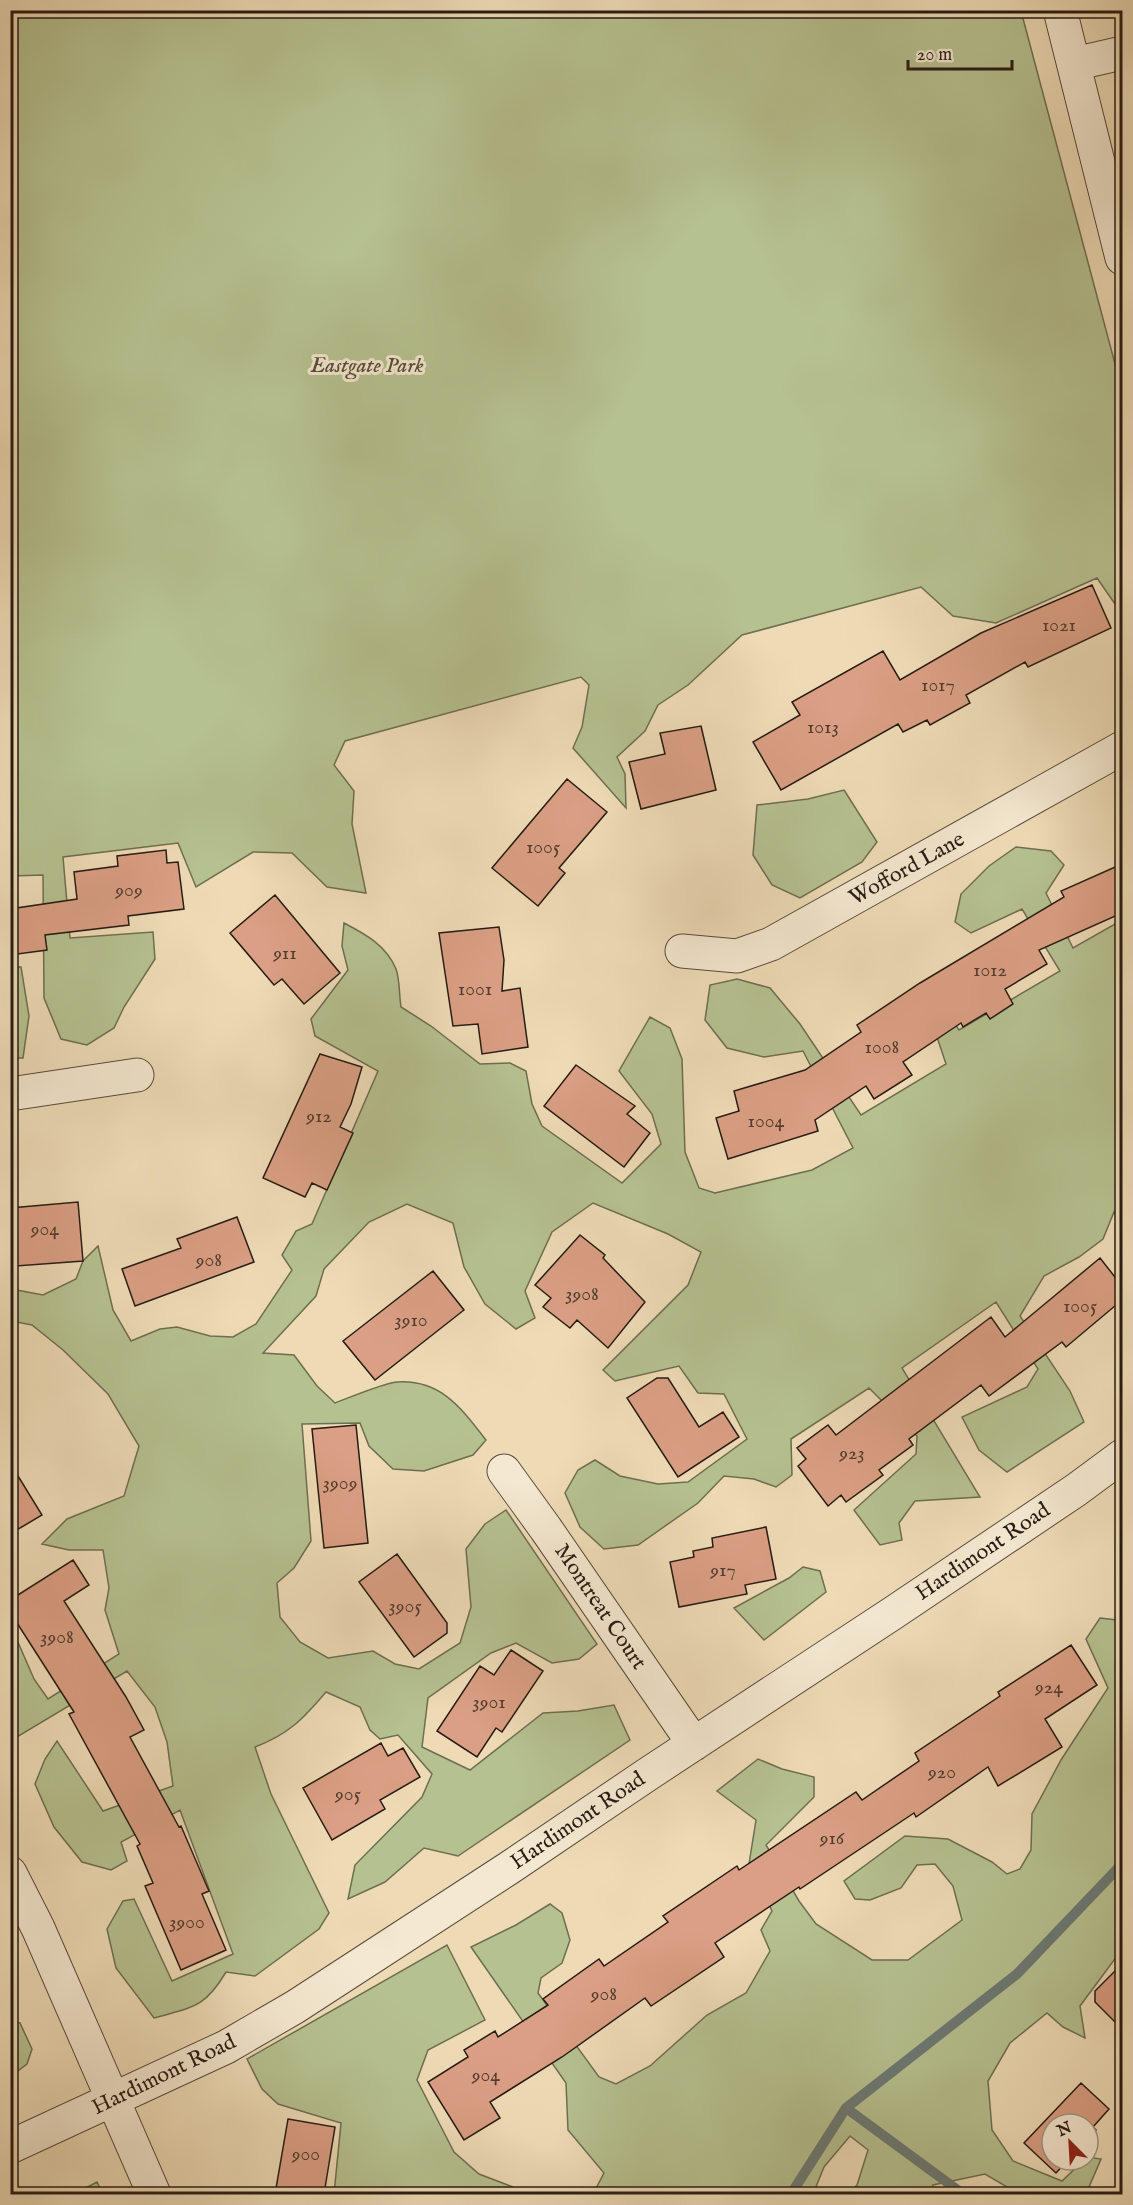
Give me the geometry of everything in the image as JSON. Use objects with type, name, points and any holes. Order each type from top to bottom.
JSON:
[{"type":"street","points":[[1060,10],[1074,64],[1113,179],[1122,258]]},
{"type":"street","points":[[1074,64],[1122,53]]},
{"type":"street","name":"Wofford Lane","points":[[682,951],[737,956],[771,944],[1122,748]]},
{"type":"street","points":[[10,1094],[137,1075]]},
{"type":"street","name":"Hardimont Road","points":[[10,2146],[226,2047],[295,2007],[893,1613],[1076,1490],[1122,1456]]},
{"type":"street","name":"Montreat Court","points":[[504,1471],[694,1744]]},
{"type":"street","points":[[10,1873],[38,1928],[154,2194]]},
{"type":"green space","name":"Eastgate Park","points":[[11,11],[1021,11],[1122,390],[1122,614],[1097,578],[996,623],[953,616],[921,587],[742,635],[688,685],[658,705],[645,731],[617,757],[625,774],[626,808],[573,748],[582,727],[589,685],[581,677],[345,741],[334,765],[354,791],[352,824],[366,893],[327,887],[292,853],[253,852],[196,887],[178,843],[63,857],[70,938],[153,932],[155,959],[124,1007],[114,1028],[87,1045],[61,1039],[44,998],[43,875],[11,876]]},
{"type":"green space","points":[[844,790],[877,842],[862,862],[800,898],[772,885],[753,855],[757,805],[808,799]]},
{"type":"green space","points":[[1016,847],[1051,851],[1064,865],[1046,893],[1073,948],[1122,920],[1122,1221],[1114,1212],[1103,1239],[1079,1257],[1044,1276],[1020,1316],[1070,1391],[1084,1422],[1007,1472],[979,1450],[962,1417],[1027,1387],[1038,1369],[996,1302],[902,1368],[980,1497],[915,1501],[899,1523],[902,1540],[880,1545],[854,1510],[916,1454],[917,1436],[869,1388],[791,1439],[792,1475],[776,1487],[754,1479],[724,1476],[698,1503],[638,1545],[604,1549],[580,1527],[565,1493],[578,1470],[595,1460],[620,1476],[658,1484],[688,1482],[747,1439],[724,1394],[698,1393],[679,1366],[615,1381],[603,1370],[688,1285],[701,1252],[668,1234],[593,1203],[552,1232],[525,1291],[535,1318],[516,1329],[485,1304],[464,1267],[453,1223],[407,1204],[369,1222],[324,1269],[316,1296],[263,1353],[294,1355],[317,1386],[335,1403],[390,1383],[412,1382],[426,1385],[449,1398],[459,1407],[486,1440],[473,1455],[424,1471],[393,1469],[369,1446],[360,1423],[302,1424],[311,1541],[294,1568],[277,1583],[280,1617],[300,1642],[328,1658],[373,1651],[395,1664],[419,1669],[460,1643],[471,1607],[466,1549],[485,1524],[506,1510],[597,1644],[579,1659],[552,1663],[516,1643],[491,1653],[428,1698],[422,1747],[470,1770],[543,1713],[578,1711],[614,1705],[630,1740],[458,1856],[424,1848],[385,1882],[348,1899],[355,1865],[422,1797],[432,1774],[398,1735],[380,1739],[370,1730],[360,1707],[326,1692],[295,1725],[277,1737],[255,1747],[271,1794],[329,1913],[319,1929],[255,1976],[226,1972],[204,2000],[188,2008],[154,2018],[116,1968],[107,1929],[123,1901],[134,1899],[172,1981],[233,1954],[180,1810],[121,1842],[127,1861],[111,1870],[82,1862],[54,1827],[35,1784],[45,1759],[57,1741],[103,1811],[173,1786],[167,1742],[155,1707],[127,1671],[17,1737],[11,1734],[10,1635],[17,1640],[34,1679],[48,1699],[119,1654],[105,1610],[109,1588],[103,1550],[69,1550],[42,1544],[67,1519],[124,1496],[139,1446],[108,1394],[63,1350],[32,1325],[11,1321],[11,1289],[43,1295],[76,1279],[83,1261],[98,1246],[113,1310],[131,1341],[160,1329],[177,1327],[210,1336],[233,1337],[256,1324],[292,1270],[282,1255],[296,1231],[312,1224],[378,1071],[315,1036],[311,1019],[348,970],[342,946],[344,923],[360,931],[387,953],[396,969],[401,1007],[431,1026],[480,1064],[510,1063],[526,1071],[532,1104],[542,1126],[622,1183],[661,1144],[652,1114],[619,1071],[650,1017],[670,1028],[682,1059],[685,1152],[699,1188],[715,1193],[812,1170],[853,1148],[803,1051],[764,1057],[727,1048],[705,1020],[710,985],[737,979],[770,988],[800,1024],[861,1115],[946,1064],[920,986],[929,985],[959,1030],[1060,971],[1022,909],[971,933],[955,922],[961,894],[989,866]]},
{"type":"green space","points":[[11,967],[21,967],[29,1016],[23,1058],[11,1058]]},
{"type":"green space","points":[[803,1567],[820,1571],[826,1592],[764,1640],[734,1608],[789,1578]]},
{"type":"green space","points":[[1100,1618],[1117,1620],[1122,1626],[1122,1957],[1117,1956],[1080,2006],[1085,2038],[1063,2027],[1047,2013],[1010,2043],[988,2081],[992,2130],[1013,2161],[1062,2181],[1071,2172],[1095,2172],[1086,2194],[1019,2194],[985,2174],[933,2185],[929,2194],[848,2194],[857,2185],[868,2150],[850,2136],[824,2167],[813,2194],[593,2194],[604,2173],[568,2130],[566,2083],[471,1947],[516,1925],[550,1904],[562,1913],[570,1940],[562,1963],[541,1978],[538,1993],[599,2077],[616,2084],[650,2066],[707,2015],[746,1993],[770,1951],[761,1930],[772,1911],[749,1864],[756,1820],[717,1791],[758,1759],[782,1769],[814,1777],[814,1797],[766,1845],[799,1901],[816,1924],[872,1960],[908,1960],[962,1920],[953,1886],[935,1864],[917,1865],[901,1888],[870,1900],[855,1899],[844,1881],[905,1836],[948,1839],[992,1862],[1007,1874],[1020,1869],[1031,1850],[1032,1814],[1061,1760],[1108,1688],[1086,1639]]},
{"type":"green space","points":[[447,1945],[485,2020],[428,2050],[417,2080],[454,2152],[479,2174],[531,2194],[334,2194],[341,2123],[278,2104],[262,2089],[247,2059]]},
{"type":"green space","points":[[11,2021],[20,2023],[32,2049],[27,2064],[11,2076]]},
{"type":"green space","points":[[97,2182],[103,2194],[74,2194]]},
{"type":"building","points":[[1092,585],[1111,628],[1028,667],[1025,662],[966,695],[970,703],[930,725],[927,720],[903,732],[898,724],[781,790],[753,742],[800,715],[792,702],[883,651],[900,680],[981,633]]},
{"type":"building","points":[[701,726],[716,790],[641,809],[629,762],[665,754],[660,733]]},
{"type":"building","points":[[567,779],[607,812],[559,868],[565,873],[538,906],[492,868]]},
{"type":"building","points":[[166,850],[167,863],[178,862],[184,909],[128,916],[129,925],[45,935],[47,950],[10,955],[10,909],[77,899],[74,872],[118,866],[117,856]]},
{"type":"building","points":[[1122,864],[1122,913],[1039,950],[1047,964],[1005,989],[1013,1004],[990,1019],[986,1013],[963,1027],[961,1023],[903,1062],[912,1075],[874,1099],[866,1086],[815,1120],[818,1131],[728,1159],[716,1118],[739,1111],[734,1091],[805,1070],[861,1032],[857,1025],[920,983],[1064,897],[1061,891]]},
{"type":"building","points":[[275,895],[340,973],[304,1004],[282,979],[274,985],[230,933]]},
{"type":"building","points":[[499,927],[504,960],[502,991],[520,988],[528,1047],[482,1054],[478,1024],[453,1026],[439,933]]},
{"type":"building","points":[[320,1054],[362,1067],[351,1104],[340,1127],[353,1133],[327,1190],[312,1183],[305,1197],[263,1178]]},
{"type":"building","points":[[576,1065],[635,1106],[627,1114],[650,1133],[624,1167],[544,1106]]},
{"type":"building","points":[[78,1202],[83,1261],[16,1266],[15,1260],[10,1261],[10,1208]]},
{"type":"building","points":[[237,1217],[254,1262],[135,1306],[122,1269],[181,1248],[177,1239]]},
{"type":"building","points":[[580,1235],[605,1255],[603,1258],[645,1302],[608,1348],[577,1320],[570,1328],[543,1307],[551,1298],[535,1285]]},
{"type":"building","points":[[1100,1258],[1122,1286],[1122,1300],[1066,1347],[1062,1342],[989,1396],[981,1385],[909,1439],[913,1445],[879,1470],[883,1475],[846,1502],[841,1495],[828,1506],[798,1466],[806,1459],[797,1448],[828,1425],[836,1435],[991,1317],[1005,1337]]},
{"type":"building","points":[[433,1271],[464,1310],[375,1380],[343,1341]]},
{"type":"building","points":[[657,1378],[668,1378],[699,1427],[723,1412],[739,1437],[678,1477],[627,1398]]},
{"type":"building","points":[[356,1425],[368,1543],[324,1548],[312,1429]]},
{"type":"building","points":[[10,1463],[42,1515],[10,1534]]},
{"type":"building","points":[[766,1527],[776,1579],[745,1585],[747,1594],[679,1607],[670,1562],[694,1557],[693,1551],[713,1547],[712,1538]]},
{"type":"building","points":[[397,1554],[447,1623],[447,1633],[414,1657],[359,1582]]},
{"type":"building","points":[[73,1560],[89,1585],[64,1601],[126,1697],[144,1730],[130,1737],[179,1827],[181,1826],[209,1891],[202,1894],[226,1950],[181,1970],[145,1886],[153,1883],[137,1846],[140,1844],[69,1714],[74,1712],[10,1612],[10,1600]]},
{"type":"building","points":[[1071,1645],[1097,1685],[1045,1719],[1062,1747],[998,1786],[988,1767],[916,1817],[914,1813],[800,1889],[799,1887],[715,1943],[724,1957],[651,2006],[645,1998],[562,2057],[490,2102],[500,2118],[464,2140],[428,2082],[468,2057],[464,2050],[495,2031],[498,2037],[548,2005],[543,1999],[599,1959],[604,1966],[668,1922],[663,1916],[737,1866],[739,1870],[856,1792],[862,1800],[919,1761],[915,1753],[1000,1696],[998,1692]]},
{"type":"building","points":[[511,1650],[543,1671],[502,1732],[496,1728],[477,1757],[437,1731],[480,1666],[494,1675]]},
{"type":"building","points":[[381,1743],[388,1756],[403,1748],[420,1777],[380,1800],[385,1809],[332,1840],[303,1788]]},
{"type":"building","points":[[1122,1964],[1122,2029],[1095,2002],[1095,1991]]},
{"type":"building","points":[[1081,2083],[1109,2109],[1100,2119],[1100,2112],[1053,2112]]},
{"type":"building","points":[[288,2119],[335,2127],[324,2194],[275,2194]]},
{"type":"building","points":[[1040,2126],[1040,2158],[1024,2143]]},
{"type":"waterway","points":[[791,2194],[846,2108],[1017,1974],[1122,1864]]},
{"type":"waterway","points":[[846,2108],[963,2194]]}]
